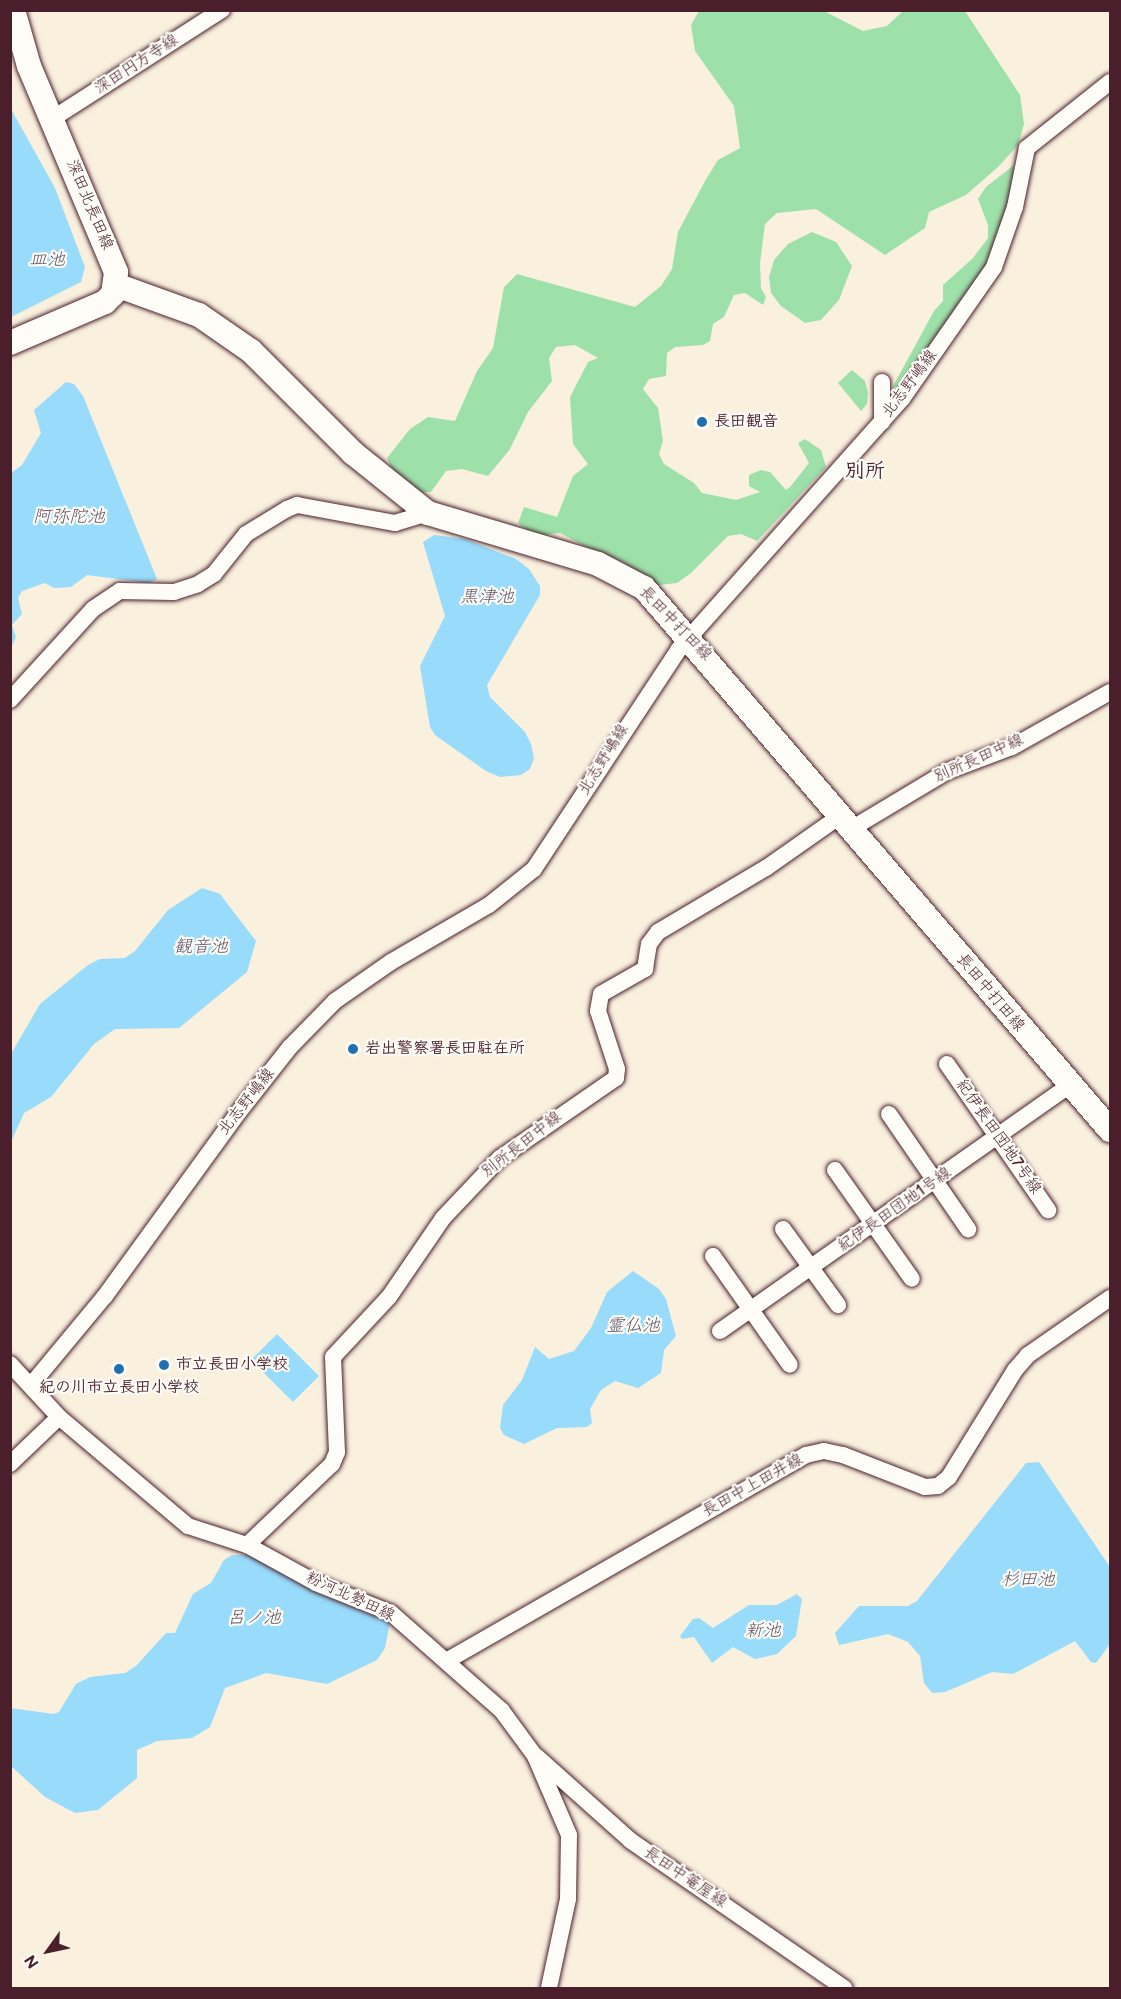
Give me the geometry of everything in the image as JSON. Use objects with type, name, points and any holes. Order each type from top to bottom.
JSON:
[{"type":"street","name":"深田北長田線","points":[[13,10],[29,66],[110,256],[116,285]]},
{"type":"street","name":"深田円方寺線","points":[[52,119],[222,10]]},
{"type":"street","name":"北志野嶋線","points":[[31,1385],[105,1296],[238,1113],[290,1047],[327,1009],[391,962],[489,905],[534,869],[646,695],[690,636],[902,399],[994,267],[1015,207],[1027,148],[1110,82]]},
{"type":"street","points":[[10,344],[96,308],[113,294],[116,285]]},
{"type":"street","name":"長田中打田線","points":[[116,285],[199,315],[251,351],[353,453],[428,513],[598,564],[644,588],[690,636],[845,823],[1069,1086],[1109,1126]]},
{"type":"street","points":[[882,382],[882,422]]},
{"type":"street","points":[[10,700],[93,609],[120,591],[174,592],[198,584],[214,574],[246,534],[287,509],[297,505],[395,523],[428,513]]},
{"type":"street","name":"別所長田中線","points":[[247,1545],[332,1464],[337,1452],[333,1357],[389,1297],[443,1218],[500,1158],[616,1078],[617,1069],[598,1011],[601,994],[645,969],[650,944],[658,932],[845,823],[948,771],[1012,747],[1110,692]]},
{"type":"street","name":"紀伊長田団地7号線","points":[[947,1064],[1048,1210]]},
{"type":"street","name":"紀伊長田団地1号線","points":[[720,1331],[936,1182],[1069,1086]]},
{"type":"street","points":[[889,1114],[968,1229]]},
{"type":"street","points":[[835,1170],[912,1279]]},
{"type":"street","points":[[783,1230],[838,1305]]},
{"type":"street","points":[[713,1256],[789,1365]]},
{"type":"street","name":"長田中上田井線","points":[[448,1660],[806,1455],[824,1451],[843,1455],[925,1487],[938,1486],[948,1477],[1021,1363],[1110,1298]]},
{"type":"street","name":"粉河北勢田線","points":[[10,1364],[59,1417],[188,1526],[247,1545],[316,1583],[391,1613],[448,1660],[502,1711],[535,1756],[569,1835],[571,1860],[565,1922],[549,1989]]},
{"type":"street","points":[[10,1464],[59,1417]]},
{"type":"street","name":"長田中篭屋線","points":[[535,1756],[631,1841],[844,1989]]},
{"type":"green space","points":[[699,11],[824,11],[863,31],[887,26],[903,11],[965,11],[1020,95],[1024,124],[1018,145],[998,167],[966,195],[929,212],[925,228],[885,255],[816,209],[777,213],[765,224],[760,263],[761,288],[766,297],[763,305],[745,293],[734,295],[724,317],[713,324],[710,341],[703,345],[675,347],[667,353],[666,376],[649,379],[643,389],[658,408],[663,441],[659,454],[664,464],[694,483],[702,493],[736,500],[760,492],[749,486],[749,475],[761,470],[770,472],[786,490],[790,487],[809,463],[798,443],[805,439],[821,450],[826,467],[757,541],[741,534],[728,536],[691,573],[677,583],[658,585],[560,533],[534,536],[518,523],[524,507],[557,517],[573,476],[588,464],[573,444],[570,397],[588,362],[598,358],[575,345],[556,347],[549,358],[552,381],[528,412],[510,449],[488,476],[462,469],[446,471],[431,492],[414,493],[397,480],[387,458],[410,429],[428,417],[455,421],[477,371],[493,348],[504,287],[517,274],[635,307],[661,286],[672,269],[678,232],[705,181],[718,160],[740,148],[734,106],[695,51],[691,25]]},
{"type":"green space","points":[[1014,165],[1012,191],[990,262],[903,386],[892,388],[934,311],[943,301],[943,285],[973,258],[988,238],[988,225],[978,199],[986,187]]},
{"type":"green space","points":[[812,232],[836,242],[852,266],[839,300],[821,320],[805,323],[781,306],[771,293],[769,277],[774,260],[788,244]]},
{"type":"green space","points":[[852,370],[865,381],[868,393],[867,404],[861,411],[838,383]]},
{"type":"water","name":"皿池","points":[[10,107],[55,188],[85,267],[81,282],[11,317]]},
{"type":"water","name":"阿弥陀池","points":[[66,382],[74,384],[83,396],[157,579],[149,583],[87,575],[71,587],[54,588],[45,583],[22,591],[18,598],[22,614],[12,625],[16,637],[11,648],[11,473],[22,465],[41,433],[34,410]]},
{"type":"water","name":"黒津池","points":[[434,535],[465,539],[516,559],[529,569],[540,586],[540,595],[487,685],[490,697],[525,732],[531,744],[534,758],[530,769],[521,775],[500,777],[486,771],[435,735],[430,727],[420,666],[445,616],[423,542]]},
{"type":"water","name":"観音池","points":[[202,888],[220,894],[256,941],[247,972],[179,1028],[115,1029],[94,1044],[51,1097],[24,1113],[11,1142],[11,1054],[40,1004],[88,965],[100,959],[125,958],[135,951],[168,910]]},
{"type":"water","name":"霊仏池","points":[[633,1271],[659,1289],[666,1299],[676,1336],[664,1350],[661,1373],[638,1388],[615,1381],[601,1390],[590,1409],[592,1423],[587,1427],[557,1428],[524,1444],[504,1435],[500,1428],[503,1405],[522,1380],[535,1347],[549,1359],[574,1351],[591,1328],[607,1292]]},
{"type":"water","points":[[277,1334],[319,1376],[293,1402],[251,1360]]},
{"type":"water","name":"杉田池","points":[[1039,1462],[1110,1567],[1110,1644],[1096,1663],[1091,1662],[1075,1641],[1013,1674],[992,1672],[945,1692],[932,1693],[924,1683],[920,1656],[908,1642],[888,1634],[839,1645],[835,1633],[859,1606],[908,1606],[917,1601],[1026,1463]]},
{"type":"water","name":"呂ノ池","points":[[232,1555],[251,1555],[305,1586],[390,1622],[385,1648],[377,1660],[327,1684],[266,1673],[225,1688],[210,1727],[192,1738],[157,1741],[137,1750],[137,1778],[98,1810],[75,1813],[45,1797],[11,1766],[10,1708],[54,1714],[59,1712],[76,1684],[90,1677],[125,1673],[136,1666],[166,1633],[175,1633],[193,1594],[211,1583],[224,1560]]},
{"type":"water","name":"新池","points":[[797,1594],[802,1599],[796,1636],[777,1654],[755,1659],[733,1647],[712,1663],[694,1637],[682,1639],[680,1636],[693,1619],[699,1618],[713,1628],[749,1605],[777,1605]]},
{"type":"place","name":"長田観音","points":[[702,422]]},
{"type":"place","name":"岩出警察署長田駐在所","points":[[353,1049]]},
{"type":"place","name":"市立長田小学校","points":[[164,1365]]},
{"type":"place","name":"紀の川市立長田小学校","points":[[119,1369]]},
{"type":"district","name":"別所","points":[[865,471]]}]
